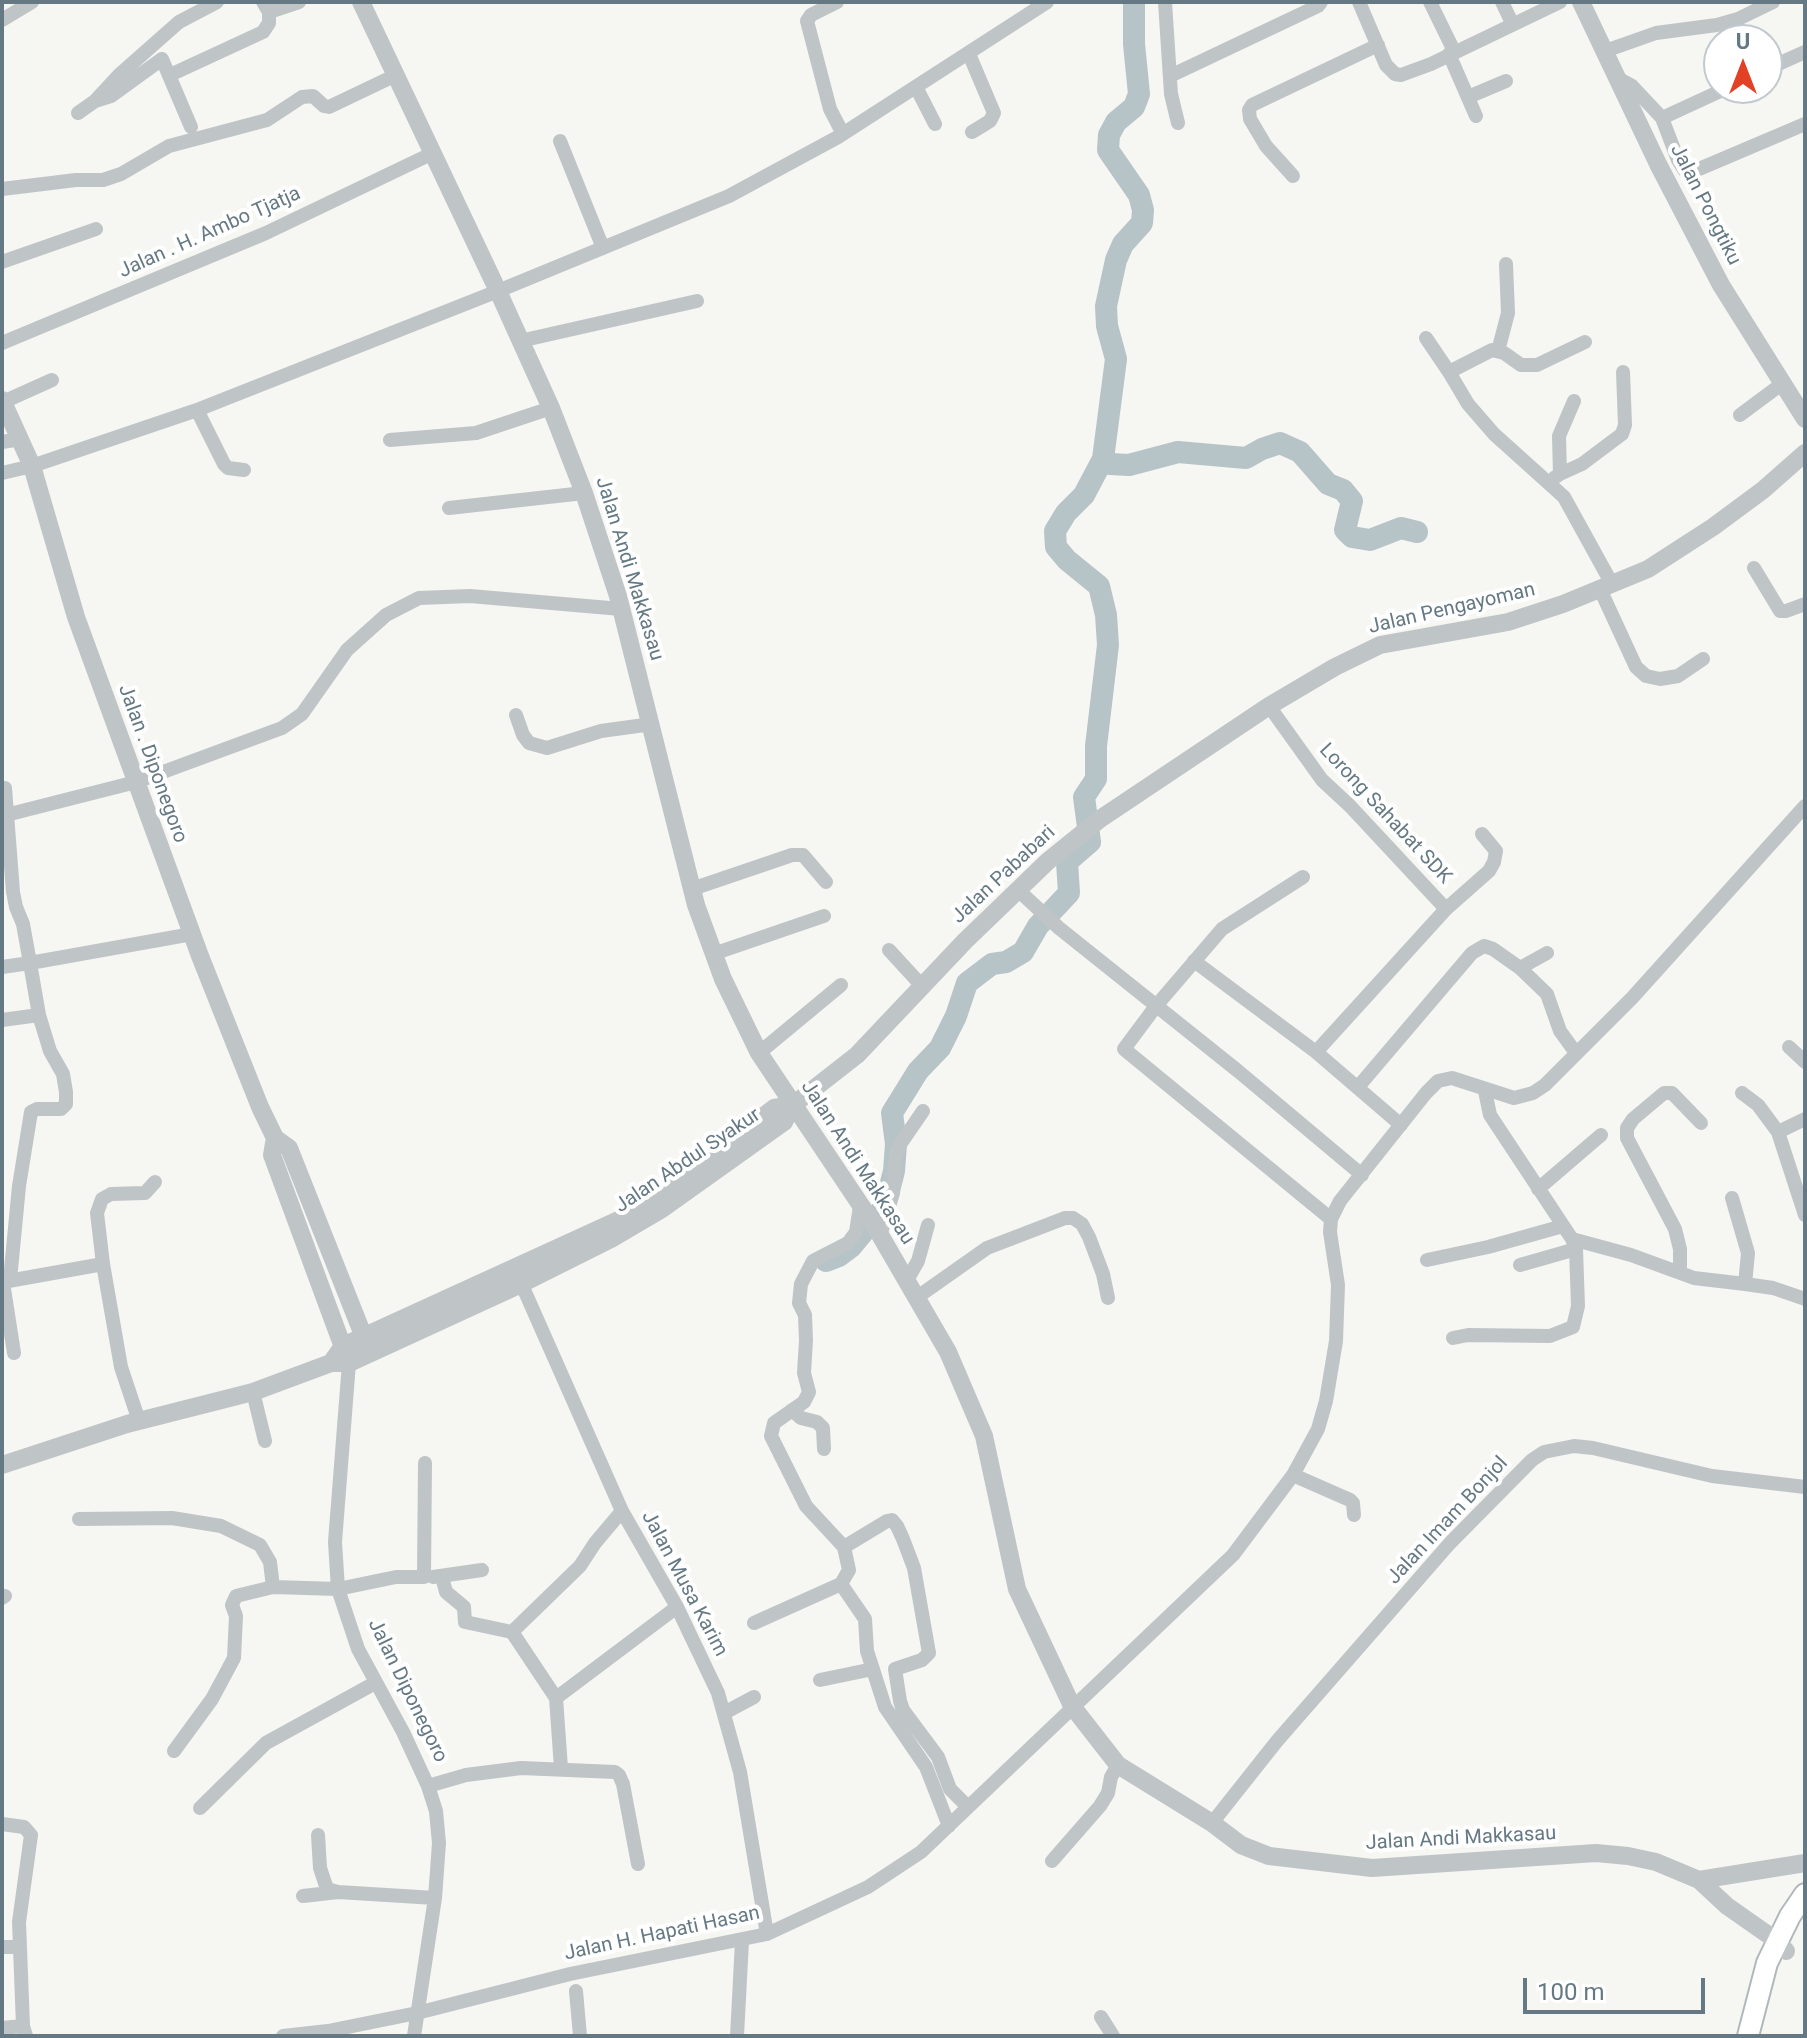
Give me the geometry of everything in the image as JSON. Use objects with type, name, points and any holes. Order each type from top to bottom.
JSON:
[{"type":"main road","points":[[1748,2036],[1756,2000],[1805,1894]]},
{"type":"main road","points":[[1760,2036],[1781,1946],[1805,1917]]},
{"type":"street","points":[[2,20],[32,2]]},
{"type":"street","points":[[78,113],[95,101],[111,96],[157,53],[179,22],[217,2]]},
{"type":"street","points":[[170,75],[263,32],[269,23],[266,7],[299,2]]},
{"type":"street","name":"Jalan Andi Makkasau","points":[[361,2],[498,291],[551,408],[584,493],[621,609],[692,889],[713,954],[759,1053],[871,1221],[948,1352],[984,1436],[1017,1589],[1072,1706],[1118,1765],[1212,1823],[1241,1845],[1269,1856],[1372,1868],[1596,1853],[1656,1862],[1699,1880]]},
{"type":"street","points":[[837,2],[811,15],[807,21],[830,109],[843,134]]},
{"type":"street","points":[[2,473],[32,466],[197,410],[729,196],[843,134],[1047,2]]},
{"type":"street","points":[[1166,2],[1170,76],[1178,123]]},
{"type":"street","points":[[1170,76],[1321,2]]},
{"type":"street","points":[[1359,2],[1386,65],[1395,74],[1406,74],[1560,2]]},
{"type":"street","points":[[1430,2],[1476,116]]},
{"type":"street","points":[[1502,2],[1512,23]]},
{"type":"street","name":"Jalan Pongtiku","points":[[1581,2],[1658,164],[1721,285],[1805,419]]},
{"type":"street","points":[[1605,51],[1656,33],[1738,19],[1773,2]]},
{"type":"street","points":[[1293,176],[1266,146],[1250,119],[1252,105],[1378,45]]},
{"type":"street","points":[[1783,62],[1805,52]]},
{"type":"street","points":[[157,53],[170,75],[191,127]]},
{"type":"street","points":[[969,54],[994,113],[990,121],[972,132]]},
{"type":"street","points":[[2,189],[103,180],[121,174],[169,146],[267,120],[302,97],[313,96],[329,107],[394,76]]},
{"type":"street","points":[[1619,79],[1632,86],[1662,118],[1685,171],[1699,169],[1805,124]]},
{"type":"street","points":[[1468,97],[1506,81]]},
{"type":"street","points":[[916,87],[935,124]]},
{"type":"street","points":[[1662,118],[1703,99]]},
{"type":"street","points":[[560,141],[603,248]]},
{"type":"street","name":"Jalan . H. Ambo Tjatja","points":[[2,343],[266,233],[431,154]]},
{"type":"street","points":[[2,262],[96,229]]},
{"type":"street","points":[[1498,351],[1508,313],[1506,264]]},
{"type":"street","points":[[520,341],[697,301]]},
{"type":"street","points":[[1426,338],[1468,404],[1485,424],[1554,478],[1606,586],[1636,667],[1646,676],[1660,679],[1678,676],[1703,659]]},
{"type":"street","points":[[1449,372],[1492,350],[1527,366],[1537,365],[1585,342]]},
{"type":"street","points":[[1554,478],[1582,464],[1622,434],[1625,425],[1623,372]]},
{"type":"street","points":[[2,401],[52,380]]},
{"type":"street","points":[[1740,415],[1783,383]]},
{"type":"street","name":"Jalan . Diponegoro","points":[[2,401],[11,441],[32,466],[76,617],[192,934],[275,1138]]},
{"type":"street","points":[[1554,478],[1559,436],[1574,401]]},
{"type":"street","points":[[390,440],[476,433],[551,408]]},
{"type":"street","points":[[197,410],[224,464],[228,468],[244,470]]},
{"type":"street","name":"Jalan Pengayoman","points":[[1269,706],[1335,667],[1392,641],[1508,622],[1648,569],[1763,490],[1805,453]]},
{"type":"street","points":[[449,508],[584,493]]},
{"type":"street","points":[[1754,568],[1780,611],[1805,604]]},
{"type":"street","points":[[11,814],[136,782],[282,728],[293,722],[347,650],[386,615],[419,598],[470,596],[621,609]]},
{"type":"street","name":"Jalan Pababari","points":[[793,1105],[857,1055],[1018,890],[1100,819],[1269,706]]},
{"type":"street","name":"Lorong Sahabat SDK","points":[[1269,706],[1322,780],[1446,909]]},
{"type":"street","points":[[516,715],[529,743],[547,748],[601,731],[652,724]]},
{"type":"street","points":[[2,772],[11,814],[6,848],[9,908],[23,924],[39,1015],[50,1051],[63,1074],[66,1104],[61,1109],[31,1112],[5,1282],[14,1353]]},
{"type":"street","points":[[1303,877],[1228,924],[1156,1006],[1126,1044],[1124,1051],[1331,1219],[1340,1201],[1432,1086],[1444,1079],[1460,1080],[1485,1091],[1514,1098],[1533,1093],[1556,1075],[1632,998],[1805,806]]},
{"type":"street","points":[[1316,1052],[1446,909],[1469,886],[1479,881],[1494,862],[1495,847],[1482,834]]},
{"type":"street","points":[[692,889],[792,855],[803,855],[826,882]]},
{"type":"street","points":[[1018,890],[1362,1175]]},
{"type":"street","points":[[713,954],[824,916]]},
{"type":"street","points":[[2,967],[122,949],[192,934]]},
{"type":"street","points":[[1358,1087],[1476,950],[1489,946],[1520,968],[1547,994],[1560,1031],[1576,1053]]},
{"type":"street","points":[[889,950],[922,986]]},
{"type":"street","points":[[1520,968],[1547,953]]},
{"type":"street","points":[[1194,961],[1316,1052],[1401,1125]]},
{"type":"street","points":[[759,1053],[841,985]]},
{"type":"street","points":[[2,1020],[39,1015]]},
{"type":"street","points":[[1789,1047],[1805,1062]]},
{"type":"street","points":[[1453,1338],[1468,1335],[1550,1336],[1573,1327],[1578,1306],[1574,1244],[1490,1115],[1485,1091]]},
{"type":"street","points":[[1680,1272],[1680,1249],[1675,1229],[1627,1138],[1627,1128],[1633,1119],[1664,1093],[1672,1093],[1701,1123]]},
{"type":"street","points":[[1742,1093],[1758,1105],[1778,1132],[1805,1215]]},
{"type":"street","name":"Jalan Abdul Syakur","points":[[2,1465],[139,1421],[253,1392],[341,1358],[370,1355],[621,1219],[683,1179],[774,1108],[793,1105]]},
{"type":"street","points":[[754,1623],[841,1584],[849,1570],[844,1547],[806,1506],[771,1436],[774,1423],[796,1414],[810,1388],[804,1373],[806,1340],[805,1315],[799,1303],[801,1284],[813,1261],[848,1243],[893,1193],[896,1154],[923,1111]]},
{"type":"street","points":[[1778,1132],[1805,1119]]},
{"type":"street","points":[[1538,1189],[1601,1135]]},
{"type":"street","points":[[275,1138],[289,1148],[370,1355]]},
{"type":"street","name":"Jalan Diponegoro","points":[[275,1138],[272,1155],[341,1358],[335,1529],[338,1589],[358,1649],[403,1732],[436,1811],[439,1843],[435,1898],[414,2036]]},
{"type":"street","points":[[139,1421],[121,1367],[97,1213],[102,1199],[111,1194],[145,1193],[155,1182]]},
{"type":"street","points":[[1732,1198],[1748,1253],[1745,1284]]},
{"type":"street","points":[[911,1290],[987,1248],[1065,1218],[1073,1218],[1082,1224],[1089,1237],[1108,1298]]},
{"type":"street","name":"Jalan H. Hapati Hasan","points":[[283,2036],[328,2034],[570,1974],[767,1934],[868,1887],[921,1852],[1233,1555],[1293,1475],[1318,1429],[1336,1341],[1338,1285],[1331,1219]]},
{"type":"street","points":[[911,1290],[928,1225]]},
{"type":"street","points":[[1427,1260],[1563,1226]]},
{"type":"street","points":[[1520,1265],[1574,1244],[1631,1255],[1706,1280],[1773,1288],[1805,1299]]},
{"type":"street","points":[[5,1282],[103,1264]]},
{"type":"street","name":"Jalan Abdul Syakur","points":[[341,1358],[363,1336],[518,1276]]},
{"type":"street","name":"Jalan Musa Karim","points":[[518,1276],[622,1511],[708,1668],[740,1772],[767,1934]]},
{"type":"street","points":[[253,1392],[265,1441]]},
{"type":"street","points":[[796,1414],[817,1422],[823,1428],[824,1449]]},
{"type":"street","name":"Jalan Imam Bonjol","points":[[1212,1823],[1277,1741],[1450,1543],[1532,1460],[1544,1452],[1574,1446],[1593,1448],[1712,1476],[1805,1487]]},
{"type":"street","points":[[424,1577],[425,1463]]},
{"type":"street","points":[[1293,1475],[1350,1500],[1354,1515]]},
{"type":"street","points":[[512,1632],[580,1566],[622,1511]]},
{"type":"street","points":[[79,1519],[172,1518],[221,1526],[260,1545],[270,1562],[273,1587]]},
{"type":"street","points":[[820,1680],[883,1673],[922,1660],[929,1653],[914,1568],[897,1526],[892,1520],[887,1521],[844,1547]]},
{"type":"street","points":[[174,1751],[212,1699],[234,1658],[236,1616],[232,1605],[236,1596],[273,1587],[338,1589],[396,1577],[442,1577],[482,1570]]},
{"type":"street","points":[[442,1577],[446,1592],[464,1607],[465,1622],[512,1632],[556,1698],[561,1768]]},
{"type":"street","points":[[841,1584],[865,1619],[867,1651],[903,1710],[933,1747],[958,1817]]},
{"type":"street","points":[[556,1698],[677,1607]]},
{"type":"street","points":[[883,1673],[889,1716],[958,1817]]},
{"type":"street","points":[[200,1808],[266,1743],[375,1683]]},
{"type":"street","points":[[724,1713],[754,1697]]},
{"type":"street","points":[[1052,1861],[1100,1806],[1118,1765]]},
{"type":"street","points":[[428,1786],[466,1775],[521,1768],[609,1771],[619,1775],[623,1784],[638,1864]]},
{"type":"street","points":[[2,1824],[24,1827],[31,1835],[21,1896],[19,1947],[25,2031],[2,2028]]},
{"type":"street","points":[[318,1835],[320,1868],[327,1889],[338,1892]]},
{"type":"street","points":[[1699,1880],[1805,1863]]},
{"type":"street","points":[[1699,1880],[1727,1906],[1781,1946]]},
{"type":"street","points":[[303,1896],[338,1892],[435,1898]]},
{"type":"street","points":[[737,2036],[742,1941]]},
{"type":"street","points":[[2,1947],[19,1947]]},
{"type":"street","points":[[576,1991],[580,2036]]},
{"type":"street","points":[[1101,2017],[1113,2036]]},
{"type":"waterway","points":[[826,1261],[851,1247],[885,1206],[894,1171],[896,1144],[892,1113],[918,1071],[940,1048],[956,1016],[967,983],[992,964],[1006,962],[1023,952],[1038,926],[1069,893],[1067,862],[1090,842],[1084,797],[1096,779],[1096,746],[1108,645],[1106,615],[1099,586],[1056,547],[1055,531],[1066,513],[1084,495],[1103,459],[1116,359],[1107,326],[1106,306],[1116,260],[1123,244],[1142,223],[1139,195],[1108,150],[1109,135],[1116,122],[1134,107],[1139,94],[1134,2]]},
{"type":"waterway","points":[[1103,459],[1110,464],[1129,465],[1178,452],[1246,458],[1280,443],[1300,452],[1328,484],[1343,490],[1352,501],[1345,530],[1352,537],[1370,540],[1401,528],[1417,532]]}]
